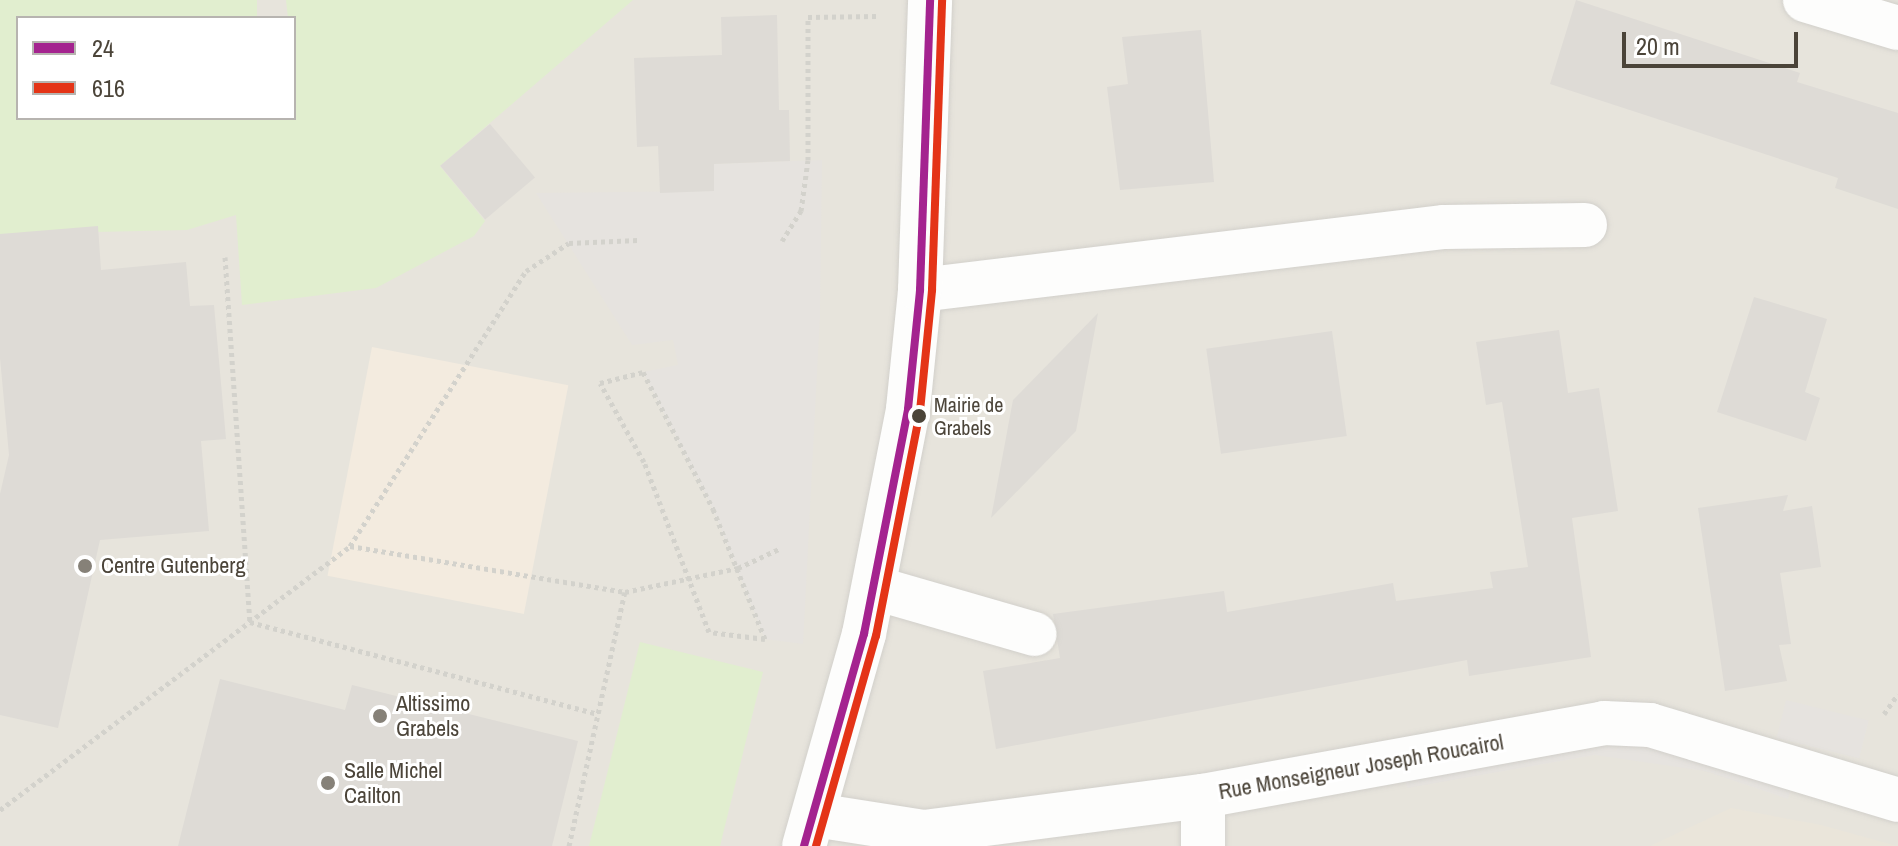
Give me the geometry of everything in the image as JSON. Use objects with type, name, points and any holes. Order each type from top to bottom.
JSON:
[{"type":"street","points":[[809,830],[875,588],[908,409],[920,290],[930,0]]},
{"type":"street","points":[[1836,3],[1898,28]]},
{"type":"street","points":[[920,290],[1444,227],[1585,225]]},
{"type":"street","points":[[875,588],[1034,634]]},
{"type":"street","name":"Rue Monseigneur Joseph Roucairol","points":[[809,830],[924,832],[1203,796],[1604,723],[1650,725],[1898,800]]},
{"type":"street","points":[[1203,796],[1203,846]]},
{"type":"path","points":[[782,241],[801,211],[808,160],[808,17],[882,16]]},
{"type":"path","points":[[0,810],[350,546],[526,271],[569,243],[638,240]]},
{"type":"path","points":[[225,257],[250,622]]},
{"type":"path","points":[[643,372],[738,568],[765,639],[709,632],[691,579],[644,462],[600,383],[643,372]]},
{"type":"path","points":[[350,546],[625,592],[738,568],[781,548]]},
{"type":"path","points":[[569,846],[625,592]]},
{"type":"path","points":[[250,622],[598,714]]},
{"type":"path","points":[[1884,714],[1898,694]]},
{"type":"shaded area","points":[[0,0],[1898,0],[1898,846],[0,846]]},
{"type":"shaded area","points":[[822,160],[820,315],[803,644],[765,639],[713,509],[643,372],[678,365],[673,340],[632,345],[536,193],[714,191],[714,164]]},
{"type":"shaded area","points":[[372,347],[568,385],[524,614],[328,576]]},
{"type":"shaded area","points":[[1786,700],[1868,721],[1859,758],[1777,738]]},
{"type":"shaded area","points":[[1634,741],[1792,784],[1788,799],[1705,771],[1595,755],[1407,788],[1403,772]]},
{"type":"shaded area","points":[[1731,808],[1821,825],[1897,846],[1650,846]]},
{"type":"green space","points":[[0,0],[257,0],[257,16],[16,16],[16,120],[296,120],[296,16],[288,16],[286,0],[633,0],[440,166],[485,221],[474,236],[376,288],[242,305],[236,215],[187,230],[0,234]]},
{"type":"green space","points":[[640,642],[763,672],[720,846],[589,846]]},
{"type":"building","points":[[1576,0],[1800,73],[1797,82],[1898,113],[1898,209],[1835,188],[1838,178],[1550,84]]},
{"type":"building","points":[[777,15],[779,110],[789,110],[790,161],[714,164],[714,191],[660,193],[658,146],[637,147],[634,58],[722,55],[721,17]]},
{"type":"building","points":[[1201,30],[1214,182],[1120,190],[1107,87],[1128,84],[1122,37]]},
{"type":"building","points":[[490,124],[535,178],[485,219],[440,166]]},
{"type":"building","points":[[98,226],[101,270],[186,262],[190,306],[214,305],[226,439],[201,441],[209,531],[100,540],[58,728],[0,715],[0,494],[9,455],[0,358],[0,234]]},
{"type":"building","points":[[1754,297],[1827,319],[1805,392],[1820,398],[1806,441],[1717,412]]},
{"type":"building","points":[[1098,313],[1076,431],[991,518],[1013,400]]},
{"type":"building","points":[[1559,330],[1568,393],[1599,388],[1618,511],[1572,518],[1591,657],[1469,676],[1467,660],[996,749],[983,671],[1060,658],[1053,614],[1224,591],[1227,612],[1393,583],[1396,601],[1493,588],[1490,572],[1528,567],[1502,402],[1486,405],[1476,342]]},
{"type":"building","points":[[1332,331],[1347,436],[1221,454],[1206,349]]},
{"type":"building","points":[[1788,495],[1783,511],[1812,506],[1821,567],[1780,573],[1791,644],[1779,645],[1787,681],[1725,691],[1698,508]]},
{"type":"building","name":"Salle Michel Cailton","points":[[220,679],[345,710],[352,685],[578,741],[552,846],[178,846]]},
{"type":"transit line","name":"24","points":[[804,846],[864,634],[908,409],[920,290],[930,0]]},
{"type":"transit line","name":"616","points":[[816,846],[876,636],[920,411],[932,290],[942,0]]},
{"type":"place","name":"Mairie de Grabels","points":[[919,416]]},
{"type":"place","name":"Centre Gutenberg","points":[[85,566]]},
{"type":"place","name":"Altissimo Grabels","points":[[380,716]]},
{"type":"place","name":"Salle Michel Cailton","points":[[328,783]]}]
